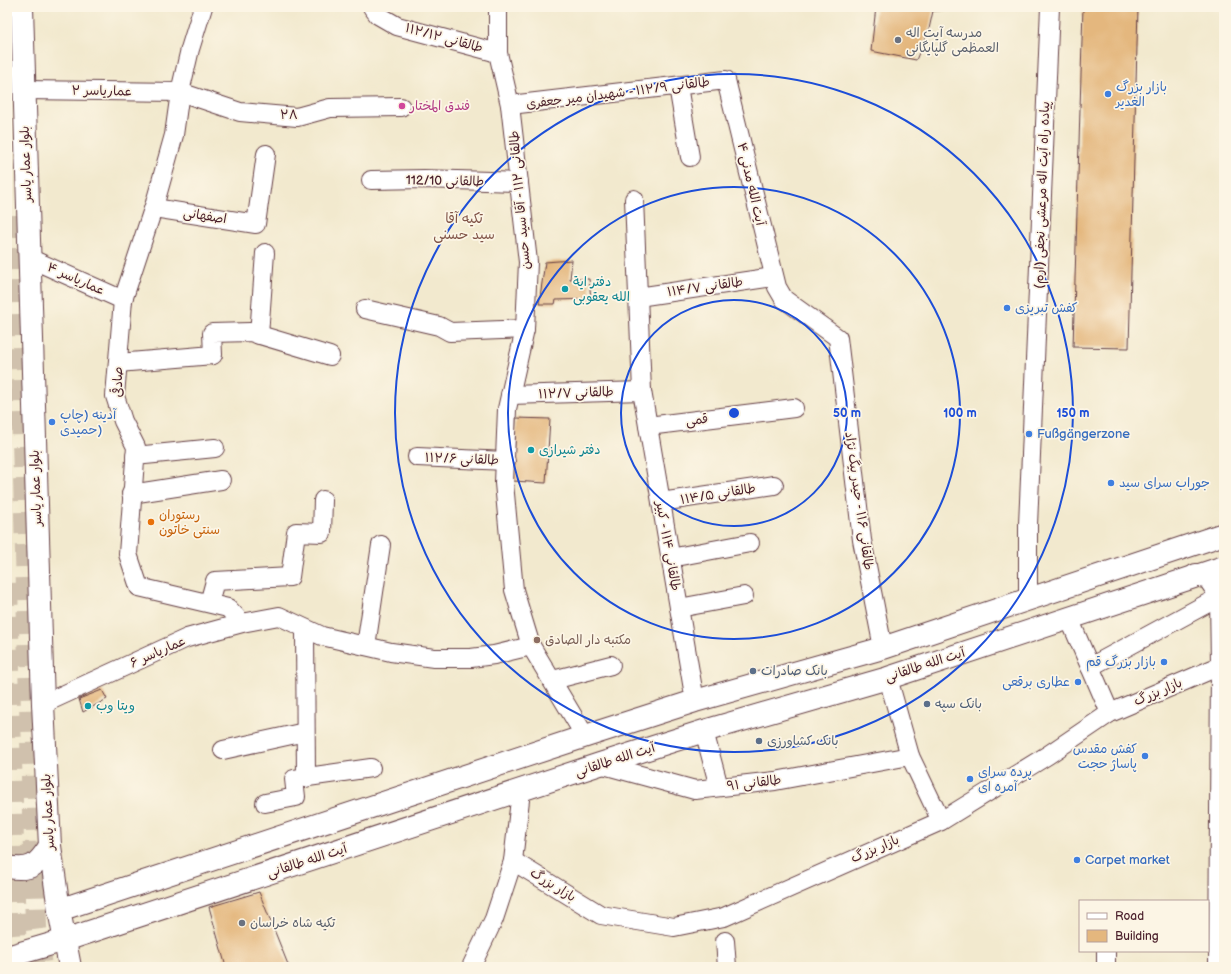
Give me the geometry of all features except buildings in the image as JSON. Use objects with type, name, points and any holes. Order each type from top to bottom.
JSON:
[{"type":"main road","name":"بلوار عمار یاسر","points":[[22,7],[43,704],[50,846],[59,910],[70,967]]},
{"type":"main road","points":[[59,910],[585,736],[695,701],[883,648],[1224,534]]},
{"type":"main road","name":"آیت الله طالقانی","points":[[7,957],[65,940],[704,731],[888,678],[1224,567]]},
{"type":"main road","points":[[1196,575],[1209,578],[1221,596],[1220,967]]},
{"type":"main road","points":[[7,867],[23,870],[40,862],[50,846]]},
{"type":"street","points":[[180,92],[203,7]]},
{"type":"street","name":"طالقانی ۱۱۲/۱۲","points":[[372,7],[378,15],[397,26],[498,53]]},
{"type":"street","name":"طالقانی ۱۱۲ - آقا سید حسن","points":[[498,7],[498,53],[510,105],[528,262],[525,329],[507,409],[504,482],[514,590],[531,646],[585,736]]},
{"type":"street","name":"پیاده راه آیت اله مرعشی نجفی (ارم)","points":[[1028,599],[1028,524],[1050,7]]},
{"type":"street","name":"طالقانی ۱۱۲/۹ - شهیدان میر جعفری","points":[[510,105],[726,80]]},
{"type":"street","name":"۴ آیت الله مدنی","points":[[726,80],[775,282]]},
{"type":"street","points":[[678,86],[690,157]]},
{"type":"street","name":"عماریاسر ۲","points":[[24,90],[180,92]]},
{"type":"street","name":"۲۸","points":[[180,92],[240,112],[297,117],[330,108],[401,106]]},
{"type":"street","name":"صادقی","points":[[180,92],[174,135],[154,208],[123,300],[115,396],[123,421],[136,447],[128,554],[139,587],[228,608],[242,623]]},
{"type":"street","name":"اصفهانی","points":[[154,208],[256,224],[266,154]]},
{"type":"street","name":"طالقانی 112/10","points":[[371,180],[424,179],[519,182]]},
{"type":"street","name":"طالقانی ۱۱۴ - کبیر","points":[[634,199],[642,391],[695,701]]},
{"type":"street","points":[[259,335],[266,254]]},
{"type":"street","name":"عماریاسر ۴","points":[[29,258],[123,300]]},
{"type":"street","name":"طالقانی ۱۱۴/۷","points":[[638,297],[775,282]]},
{"type":"street","name":"طالقانی ۱۱۶ - حیدر بیگ نژاد","points":[[775,282],[784,299],[838,338],[862,540],[883,648]]},
{"type":"street","points":[[365,309],[440,326],[450,332],[525,329]]},
{"type":"street","points":[[118,363],[213,355],[212,333],[250,332],[330,356]]},
{"type":"street","name":"طالقانی ۱۱۲/۷","points":[[510,395],[642,391]]},
{"type":"street","name":"قمی","points":[[648,426],[794,408]]},
{"type":"street","points":[[135,456],[215,448]]},
{"type":"street","name":"طالقانی ۱۱۲/۶","points":[[417,457],[506,461]]},
{"type":"street","points":[[132,494],[221,480]]},
{"type":"street","name":"طالقانی ۱۱۴/۵","points":[[661,502],[774,485]]},
{"type":"street","points":[[209,604],[214,581],[290,577],[296,532],[322,533],[323,500]]},
{"type":"street","points":[[670,558],[750,543]]},
{"type":"street","points":[[366,646],[381,545]]},
{"type":"street","points":[[679,608],[744,596]]},
{"type":"street","points":[[1090,667],[1221,596]]},
{"type":"street","name":"عماریاسر ۶","points":[[43,704],[187,638],[242,623],[279,616],[305,630]]},
{"type":"street","points":[[1068,618],[1110,713]]},
{"type":"street","points":[[306,778],[305,630],[322,636],[391,652],[434,658],[464,658],[494,655],[531,646]]},
{"type":"street","points":[[552,680],[611,665]]},
{"type":"street","name":"بازار بزرگ","points":[[514,861],[601,915],[674,928],[724,917],[941,821],[1048,755],[1110,713],[1222,665]]},
{"type":"street","points":[[888,678],[910,756],[941,821]]},
{"type":"street","points":[[704,731],[719,787]]},
{"type":"street","points":[[223,750],[305,732]]},
{"type":"street","name":"طالقانی ۹۱","points":[[600,764],[695,790],[775,781],[910,756]]},
{"type":"street","points":[[265,804],[296,797],[294,779],[371,768]]},
{"type":"street","points":[[471,967],[494,919],[514,861],[521,790]]},
{"type":"street","points":[[725,941],[727,967]]},
{"type":"street","points":[[1106,952],[1106,967]]},
{"type":"tunnel","points":[[17,215],[36,927],[41,967]]},
{"type":"tunnel","points":[[7,583],[15,931],[18,967]]},
{"type":"place","name":"مدرسه آیت اله العمظمی گلپایگانی","points":[[898,40]]},
{"type":"place","name":"بازار بزرگ الغدیر","points":[[1108,94]]},
{"type":"place","name":"فندق المختار","points":[[402,106]]},
{"type":"place","name":"دفتر ایة الله یعقوبی","points":[[565,289]]},
{"type":"place","name":"کفش تبریزی","points":[[1007,308]]},
{"type":"place","name":"آدینه (چاپ حمیدی)","points":[[52,422]]},
{"type":"place","name":"Fußgängerzone","points":[[1029,434]]},
{"type":"place","name":"دفتر شیرازی","points":[[531,450]]},
{"type":"place","name":"جوراب سرای سید","points":[[1111,483]]},
{"type":"place","name":"رستوران سنتی خاتون","points":[[151,522]]},
{"type":"place","name":"مکتبه دار الصادق","points":[[537,640]]},
{"type":"place","name":"بازار بزرگ قم","points":[[1164,662]]},
{"type":"place","name":"بانک صادرات","points":[[753,671]]},
{"type":"place","name":"عطاری برقعی","points":[[1078,682]]},
{"type":"place","name":"بانک سپه","points":[[927,704]]},
{"type":"place","name":"ویتا وب","points":[[88,706]]},
{"type":"place","name":"بانک کشاورزی","points":[[759,741]]},
{"type":"place","name":"کفش مقدس پاساژ حجت","points":[[1145,756]]},
{"type":"place","name":"پرده سرای آمره ای","points":[[970,779]]},
{"type":"place","name":"Carpet market","points":[[1077,860]]},
{"type":"place","name":"تکیه شاه خراسان","points":[[242,923]]},
{"type":"district","name":"تکیه آقا سید حسنی","points":[[464,226]]}]
